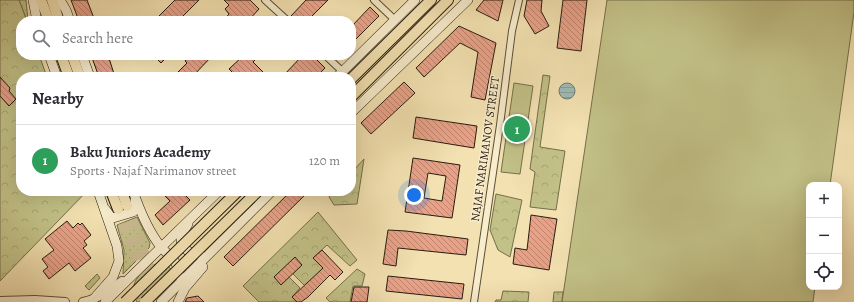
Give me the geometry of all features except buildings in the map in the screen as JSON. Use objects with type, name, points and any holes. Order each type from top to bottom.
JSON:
[{"type":"main road","points":[[33,0],[36,16]]},
{"type":"main road","points":[[41,0],[47,16]]},
{"type":"main road","points":[[52,0],[57,16]]},
{"type":"main road","points":[[61,0],[68,16]]},
{"type":"main road","points":[[356,58],[415,0]]},
{"type":"main road","points":[[356,74],[431,0]]},
{"type":"main road","points":[[356,92],[448,0]]},
{"type":"main road","points":[[356,108],[468,0]]},
{"type":"main road","points":[[51,60],[54,72]]},
{"type":"main road","points":[[63,60],[67,72]]},
{"type":"main road","points":[[74,60],[78,72]]},
{"type":"main road","points":[[84,60],[88,72]]},
{"type":"main road","points":[[342,72],[354,60]]},
{"type":"main road","points":[[92,301],[113,277],[119,261],[117,246],[100,196]]},
{"type":"main road","points":[[115,196],[123,208],[122,196]]},
{"type":"main road","points":[[102,204],[111,217],[116,218],[135,210],[136,206],[134,196]]},
{"type":"main road","points":[[135,196],[147,225],[161,247],[179,268],[179,276],[174,286],[164,299]]},
{"type":"main road","points":[[105,302],[214,196]]},
{"type":"main road","points":[[127,300],[233,196]]},
{"type":"main road","points":[[145,302],[253,196]]},
{"type":"main road","points":[[164,299],[267,196]]},
{"type":"main road","points":[[196,213],[183,232],[181,239],[186,250],[195,254],[208,251],[218,244]]},
{"type":"main road","points":[[178,302],[185,288],[207,263],[218,244]]},
{"type":"main road","points":[[127,300],[129,284],[138,270],[158,257],[168,257],[172,259]]},
{"type":"street","points":[[265,0],[283,16]]},
{"type":"street","points":[[374,0],[395,20]]},
{"type":"street","name":"NAJAF NARIMANOV STREET","points":[[474,302],[512,31],[519,0]]},
{"type":"street","points":[[328,60],[338,72]]},
{"type":"street","points":[[83,302],[92,301],[138,270]]},
{"type":"street","points":[[0,301],[65,302]]},
{"type":"green space","points":[[0,0],[19,0],[25,16],[16,16],[16,60],[41,60],[45,72],[16,72],[16,196],[82,196],[0,281]]},
{"type":"green space","points":[[19,0],[26,0],[28,16],[25,16]]},
{"type":"green space","points":[[607,0],[854,0],[854,12],[830,182],[806,182],[806,290],[815,290],[813,302],[562,302]]},
{"type":"green space","points":[[543,75],[550,76],[540,147],[565,151],[556,210],[530,207],[535,172],[530,169]]},
{"type":"green space","points":[[514,83],[533,86],[520,174],[501,172]]},
{"type":"green space","points":[[364,159],[357,204],[334,205],[330,196],[356,196],[356,168]]},
{"type":"green space","points":[[496,194],[522,200],[510,257],[498,250],[490,230]]},
{"type":"green space","points":[[318,212],[357,260],[350,266],[327,245],[313,258],[323,268],[305,286],[293,274],[302,265],[295,258],[274,277],[281,284],[289,277],[300,288],[292,297],[297,302],[259,302],[243,286]]},
{"type":"green space","points":[[137,217],[150,243],[149,248],[123,274],[124,250],[117,225]]},
{"type":"green space","points":[[162,262],[169,267],[172,272],[172,277],[167,288],[152,302],[137,302],[133,288],[138,277],[155,264]]},
{"type":"green space","points":[[357,269],[365,274],[362,286],[353,286],[350,302],[330,302],[326,298]]},
{"type":"green space","points":[[97,274],[100,278],[89,290],[85,286]]},
{"type":"green space","points":[[503,291],[529,292],[528,302],[495,302],[496,300],[501,300]]},
{"type":"green space","points":[[554,292],[563,292],[562,302],[553,302]]},
{"type":"water","points":[[564,83],[570,83],[575,88],[573,97],[570,99],[564,99],[559,94],[559,88]]},
{"type":"tunnel","points":[[127,206],[162,302]]},
{"type":"tunnel","points":[[118,209],[151,302]]},
{"type":"place","name":"Baku Juniors Academy","points":[[517,129]]}]
